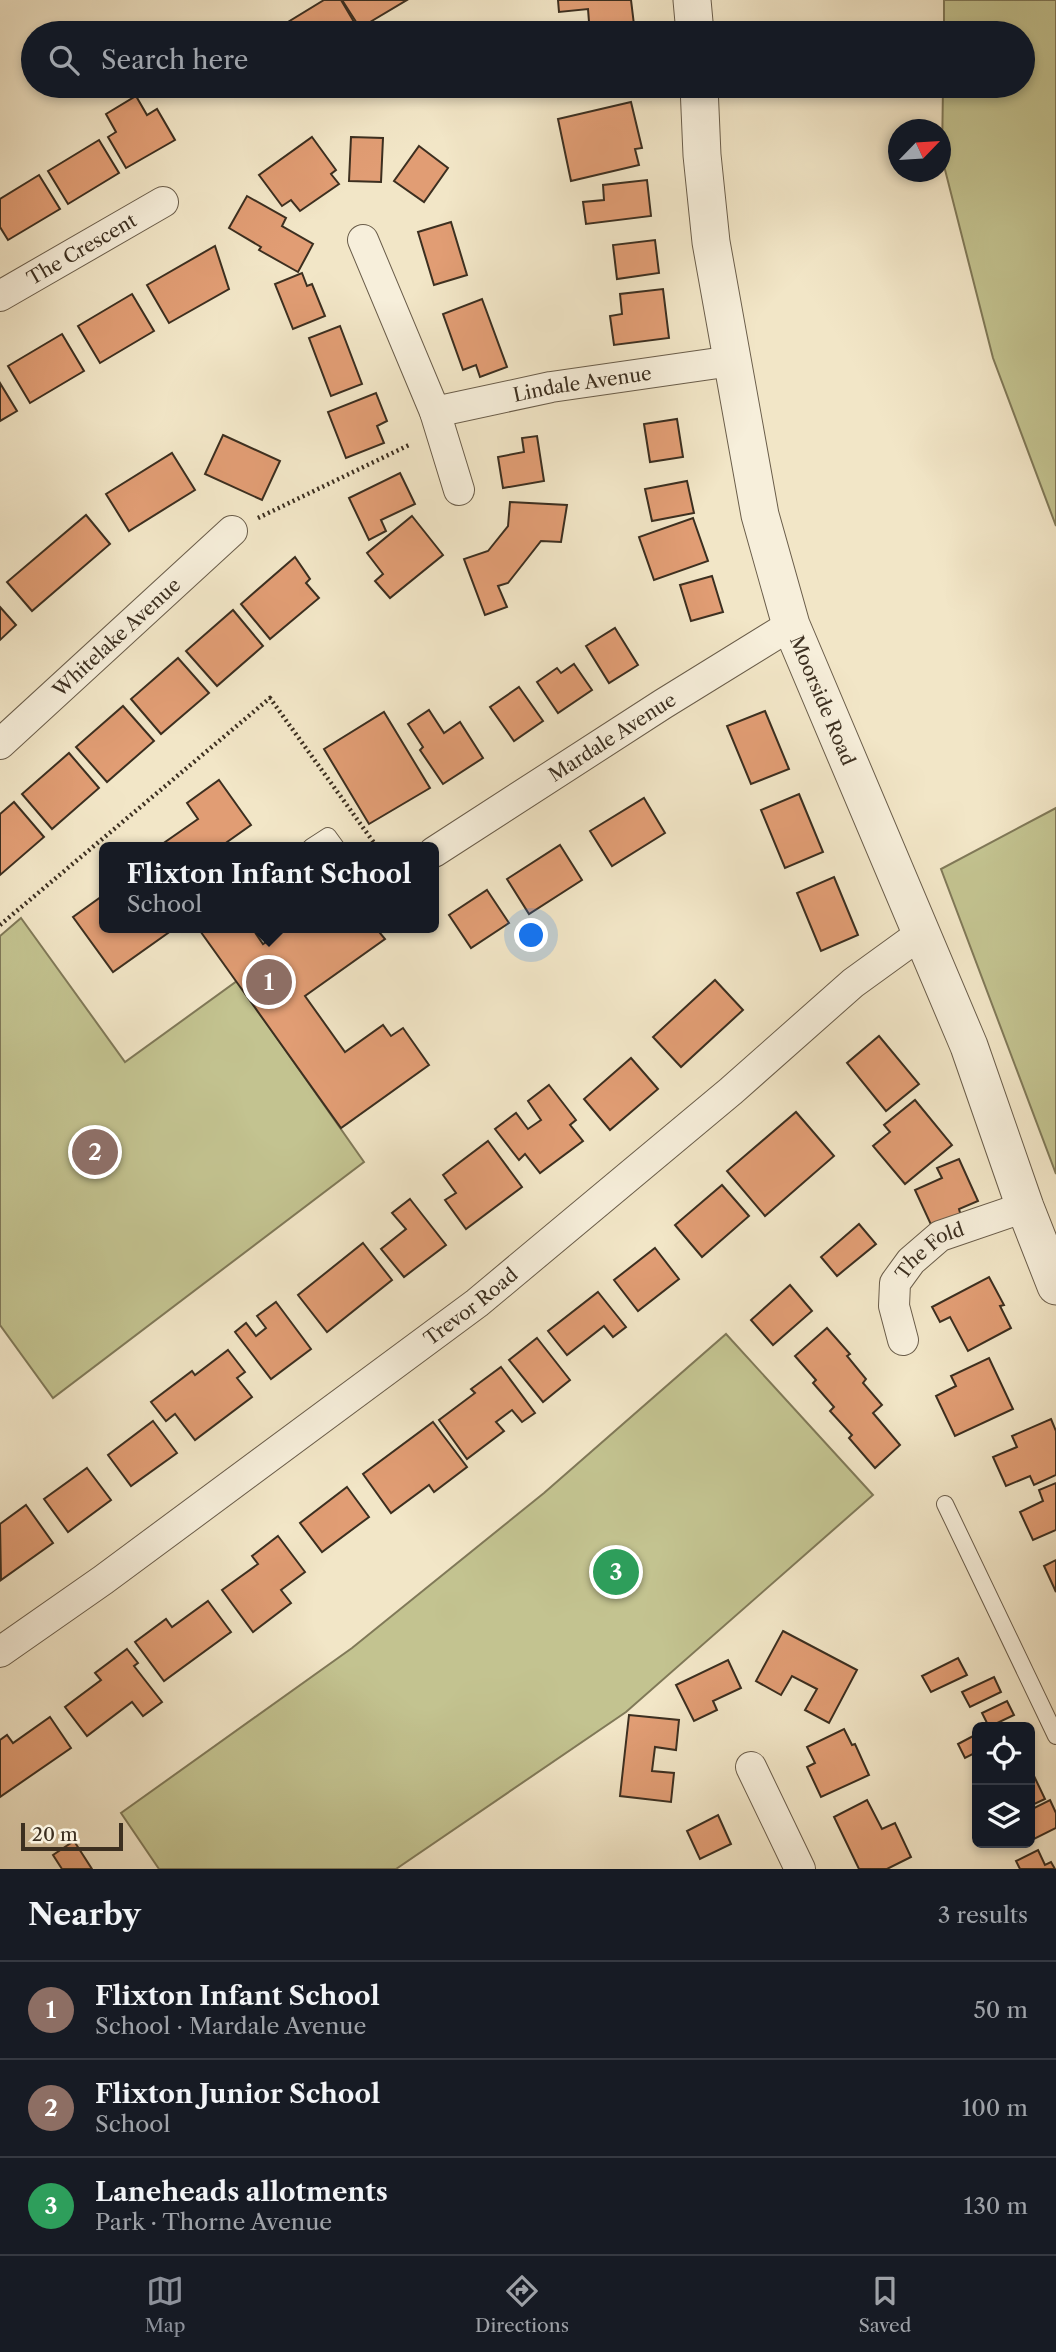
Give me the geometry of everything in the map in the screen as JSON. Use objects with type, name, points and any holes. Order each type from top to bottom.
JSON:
[{"type":"street","points":[[692,0],[694,21]]},
{"type":"street","name":"Moorside Road","points":[[700,98],[711,242],[760,514],[791,625],[969,1046],[1056,1286]]},
{"type":"street","name":"The Crescent","points":[[0,296],[163,202]]},
{"type":"street","points":[[363,240],[438,421],[459,490]]},
{"type":"street","name":"Lindale Avenue","points":[[438,421],[551,387],[732,361]]},
{"type":"street","name":"Whitelake Avenue","points":[[0,744],[232,531]]},
{"type":"street","name":"Mardale Avenue","points":[[439,848],[791,625]]},
{"type":"street","name":"Trevor Road","points":[[0,1652],[103,1580],[477,1303],[731,1091],[853,983],[922,933]]},
{"type":"street","name":"The Fold","points":[[903,1340],[894,1306],[895,1283],[911,1261],[940,1236],[1026,1207]]},
{"type":"street","points":[[751,1767],[800,1869]]},
{"type":"lane","points":[[319,842],[328,836],[333,842]]},
{"type":"lane","points":[[945,1504],[1056,1735]]},
{"type":"path","points":[[232,531],[438,421]]},
{"type":"path","points":[[0,925],[270,698],[373,842]]},
{"type":"green space","points":[[944,0],[1056,0],[1056,526],[993,358],[948,182],[951,182],[951,119],[943,119],[943,98],[1035,98],[1035,21],[944,21]]},
{"type":"green space","points":[[1056,808],[1056,1174],[941,869]]},
{"type":"green space","points":[[21,918],[125,1062],[237,981],[364,1162],[53,1398],[0,1325],[0,936]]},
{"type":"green space","points":[[726,1334],[873,1495],[626,1712],[396,1869],[159,1869],[121,1813],[352,1648],[544,1493]]},
{"type":"building","points":[[324,0],[341,0],[353,21],[290,21]]},
{"type":"building","points":[[342,0],[407,0],[372,21],[356,21]]},
{"type":"building","points":[[558,0],[631,0],[634,21],[589,21],[588,9],[559,12]]},
{"type":"building","points":[[137,98],[147,115],[157,109],[175,140],[126,168],[108,137],[116,132],[106,114]]},
{"type":"building","points":[[631,102],[642,148],[635,149],[639,165],[571,181],[558,119]]},
{"type":"building","points":[[312,137],[336,170],[331,174],[339,184],[300,211],[291,200],[282,206],[259,175]]},
{"type":"building","points":[[351,137],[383,138],[381,182],[349,181]]},
{"type":"building","points":[[99,140],[119,173],[68,204],[48,171]]},
{"type":"building","points":[[419,146],[448,168],[424,202],[394,181]]},
{"type":"building","points":[[39,175],[60,209],[8,240],[0,227],[0,199]]},
{"type":"building","points":[[647,180],[651,216],[586,224],[583,202],[604,200],[603,185]]},
{"type":"building","points":[[247,196],[286,218],[282,226],[313,244],[298,272],[259,250],[261,247],[229,228]]},
{"type":"building","points":[[451,222],[467,275],[434,285],[418,232]]},
{"type":"building","points":[[655,240],[659,273],[617,279],[613,245]]},
{"type":"building","points":[[215,246],[229,289],[169,323],[147,285]]},
{"type":"building","points":[[302,273],[307,286],[312,284],[325,316],[293,329],[275,284]]},
{"type":"building","points":[[663,289],[669,338],[614,345],[610,316],[622,314],[620,294]]},
{"type":"building","points":[[132,294],[154,331],[100,363],[78,326]]},
{"type":"building","points":[[482,299],[507,367],[480,377],[476,365],[463,370],[443,314]]},
{"type":"building","points":[[340,326],[362,384],[331,396],[309,338]]},
{"type":"building","points":[[62,334],[84,371],[30,403],[8,366]]},
{"type":"building","points":[[0,383],[17,411],[0,421]]},
{"type":"building","points":[[376,393],[387,421],[377,426],[384,443],[346,458],[328,412]]},
{"type":"building","points":[[677,419],[683,457],[650,462],[644,424]]},
{"type":"building","points":[[223,435],[280,461],[262,500],[205,474]]},
{"type":"building","points":[[537,436],[544,481],[503,488],[498,457],[524,452],[522,438]]},
{"type":"building","points":[[172,453],[195,490],[129,531],[106,494]]},
{"type":"building","points":[[400,473],[415,504],[381,520],[386,531],[369,540],[349,498]]},
{"type":"building","points":[[687,481],[694,513],[652,521],[645,489]]},
{"type":"building","points":[[510,502],[567,505],[561,542],[541,541],[508,583],[498,586],[507,607],[485,615],[464,559],[488,551],[508,526]]},
{"type":"building","points":[[86,515],[110,544],[32,611],[7,582]]},
{"type":"building","points":[[412,516],[443,555],[390,598],[375,581],[383,574],[367,553]]},
{"type":"building","points":[[693,518],[708,561],[654,580],[639,537]]},
{"type":"building","points":[[295,557],[310,579],[306,583],[319,598],[270,639],[241,604]]},
{"type":"building","points":[[712,576],[723,612],[691,621],[680,585]]},
{"type":"building","points":[[0,607],[16,625],[0,640]]},
{"type":"building","points":[[233,610],[263,646],[217,686],[186,651]]},
{"type":"building","points":[[615,628],[638,665],[609,683],[586,646]]},
{"type":"building","points":[[178,658],[209,693],[161,734],[131,699]]},
{"type":"building","points":[[574,664],[592,690],[558,713],[537,682],[557,668],[561,673]]},
{"type":"building","points":[[519,687],[543,721],[514,741],[490,707]]},
{"type":"building","points":[[123,706],[154,741],[107,782],[76,747]]},
{"type":"building","points":[[429,710],[444,733],[460,722],[483,758],[443,784],[420,750],[423,747],[408,724]]},
{"type":"building","points":[[765,711],[789,769],[751,784],[727,726]]},
{"type":"building","points":[[384,712],[430,788],[369,824],[324,749]]},
{"type":"building","points":[[69,753],[99,788],[52,829],[22,794]]},
{"type":"building","points":[[219,780],[251,825],[227,842],[165,842],[198,819],[187,803]]},
{"type":"building","points":[[799,794],[823,852],[785,868],[761,810]]},
{"type":"building","points":[[644,798],[665,833],[612,866],[590,831]]},
{"type":"building","points":[[14,802],[44,837],[0,875],[0,814]]},
{"type":"building","points":[[560,845],[582,880],[529,914],[507,879]]},
{"type":"building","points":[[834,877],[858,935],[821,951],[797,893]]},
{"type":"building","points":[[487,890],[509,923],[471,948],[449,915]]},
{"type":"building","points":[[99,898],[99,933],[168,933],[113,972],[73,917]]},
{"type":"building","points":[[202,933],[255,933],[263,944],[280,933],[380,933],[385,939],[305,996],[345,1052],[383,1025],[391,1036],[403,1028],[429,1065],[341,1128]]},
{"type":"building","points":[[715,980],[743,1010],[681,1067],[653,1037]]},
{"type":"building","points":[[879,1036],[919,1084],[886,1111],[847,1063]]},
{"type":"building","points":[[631,1058],[658,1089],[610,1130],[584,1099]]},
{"type":"building","points":[[549,1085],[576,1120],[570,1125],[583,1141],[540,1173],[525,1154],[519,1160],[495,1129],[516,1113],[528,1129],[541,1120],[528,1101]]},
{"type":"building","points":[[915,1100],[952,1145],[905,1184],[873,1146],[890,1132],[884,1125]]},
{"type":"building","points":[[796,1112],[834,1156],[765,1216],[727,1171]]},
{"type":"building","points":[[488,1141],[522,1187],[466,1229],[445,1200],[456,1193],[443,1175]]},
{"type":"building","points":[[959,1159],[978,1201],[959,1209],[961,1216],[933,1229],[915,1190],[942,1178],[937,1168]]},
{"type":"building","points":[[722,1185],[749,1216],[702,1257],[675,1225]]},
{"type":"building","points":[[410,1199],[446,1245],[404,1277],[381,1249],[406,1229],[392,1213]]},
{"type":"building","points":[[859,1224],[876,1244],[837,1276],[821,1257]]},
{"type":"building","points":[[363,1243],[392,1280],[327,1332],[298,1295]]},
{"type":"building","points":[[655,1248],[679,1279],[638,1311],[614,1280]]},
{"type":"building","points":[[989,1277],[1004,1305],[1000,1306],[1011,1328],[968,1351],[950,1317],[940,1322],[932,1307]]},
{"type":"building","points":[[790,1285],[812,1311],[773,1345],[751,1320]]},
{"type":"building","points":[[598,1292],[626,1327],[613,1337],[604,1326],[567,1355],[548,1331]]},
{"type":"building","points":[[276,1302],[311,1349],[271,1379],[235,1332],[246,1323],[256,1336],[266,1328],[257,1316]]},
{"type":"building","points":[[827,1328],[850,1354],[847,1356],[866,1379],[863,1383],[882,1405],[873,1413],[900,1445],[875,1468],[849,1438],[852,1435],[830,1411],[834,1407],[813,1383],[816,1380],[795,1356]]},
{"type":"building","points":[[537,1338],[570,1380],[543,1402],[509,1360]]},
{"type":"building","points":[[228,1350],[245,1372],[237,1378],[252,1397],[195,1440],[175,1414],[166,1421],[151,1402],[192,1371],[195,1375]]},
{"type":"building","points":[[989,1358],[1013,1409],[955,1436],[936,1396],[956,1386],[951,1376]]},
{"type":"building","points":[[501,1367],[535,1413],[522,1422],[512,1410],[496,1422],[504,1431],[467,1459],[439,1420],[475,1393],[471,1389]]},
{"type":"building","points":[[1051,1419],[1056,1431],[1056,1475],[1034,1485],[1030,1476],[1006,1486],[993,1457],[1017,1447],[1012,1436]]},
{"type":"building","points":[[153,1421],[177,1453],[131,1486],[108,1455]]},
{"type":"building","points":[[433,1422],[467,1467],[434,1492],[429,1485],[391,1513],[363,1474]]},
{"type":"building","points":[[87,1468],[111,1500],[68,1532],[44,1499]]},
{"type":"building","points":[[1056,1483],[1056,1530],[1033,1540],[1020,1512],[1043,1501],[1039,1490]]},
{"type":"building","points":[[347,1487],[369,1517],[322,1552],[300,1523]]},
{"type":"building","points":[[26,1505],[53,1543],[1,1580],[0,1524]]},
{"type":"building","points":[[278,1536],[305,1572],[281,1590],[291,1603],[253,1632],[222,1590],[258,1564],[252,1556]]},
{"type":"building","points":[[1056,1560],[1056,1592],[1044,1566]]},
{"type":"building","points":[[208,1601],[231,1632],[164,1681],[135,1642],[166,1619],[172,1627]]},
{"type":"building","points":[[783,1631],[857,1670],[829,1723],[805,1710],[817,1689],[792,1676],[781,1695],[756,1681]]},
{"type":"building","points":[[127,1649],[138,1663],[134,1666],[162,1702],[143,1716],[132,1702],[87,1736],[65,1707],[101,1680],[95,1673]]},
{"type":"building","points":[[958,1658],[967,1675],[931,1692],[922,1676]]},
{"type":"building","points":[[728,1660],[741,1688],[713,1701],[717,1710],[694,1721],[676,1685]]},
{"type":"building","points":[[994,1677],[1001,1692],[970,1707],[962,1692]]},
{"type":"building","points":[[1007,1701],[1014,1715],[999,1722],[986,1722],[982,1713]]},
{"type":"building","points":[[629,1715],[679,1720],[676,1750],[655,1747],[652,1771],[674,1773],[671,1802],[620,1796]]},
{"type":"building","points":[[50,1717],[71,1748],[0,1797],[0,1740],[7,1735],[13,1743]]},
{"type":"building","points":[[844,1729],[852,1745],[855,1744],[869,1775],[821,1797],[807,1767],[815,1763],[807,1747]]},
{"type":"building","points":[[972,1737],[972,1754],[965,1758],[958,1744]]},
{"type":"building","points":[[1035,1778],[1045,1799],[1035,1804]]},
{"type":"building","points":[[867,1800],[882,1829],[895,1823],[911,1857],[887,1869],[859,1869],[834,1817]]},
{"type":"building","points":[[1050,1800],[1056,1813],[1056,1828],[1035,1838],[1035,1808]]},
{"type":"building","points":[[718,1815],[731,1844],[700,1859],[687,1831]]},
{"type":"building","points":[[74,1841],[92,1869],[62,1869],[53,1855]]},
{"type":"building","points":[[1038,1850],[1045,1865],[1051,1862],[1055,1869],[1020,1869],[1016,1861]]},
{"type":"place","name":"Flixton Infant School","points":[[269,982]]},
{"type":"place","name":"Flixton Junior School","points":[[95,1152]]},
{"type":"place","name":"Laneheads allotments","points":[[616,1572]]}]
